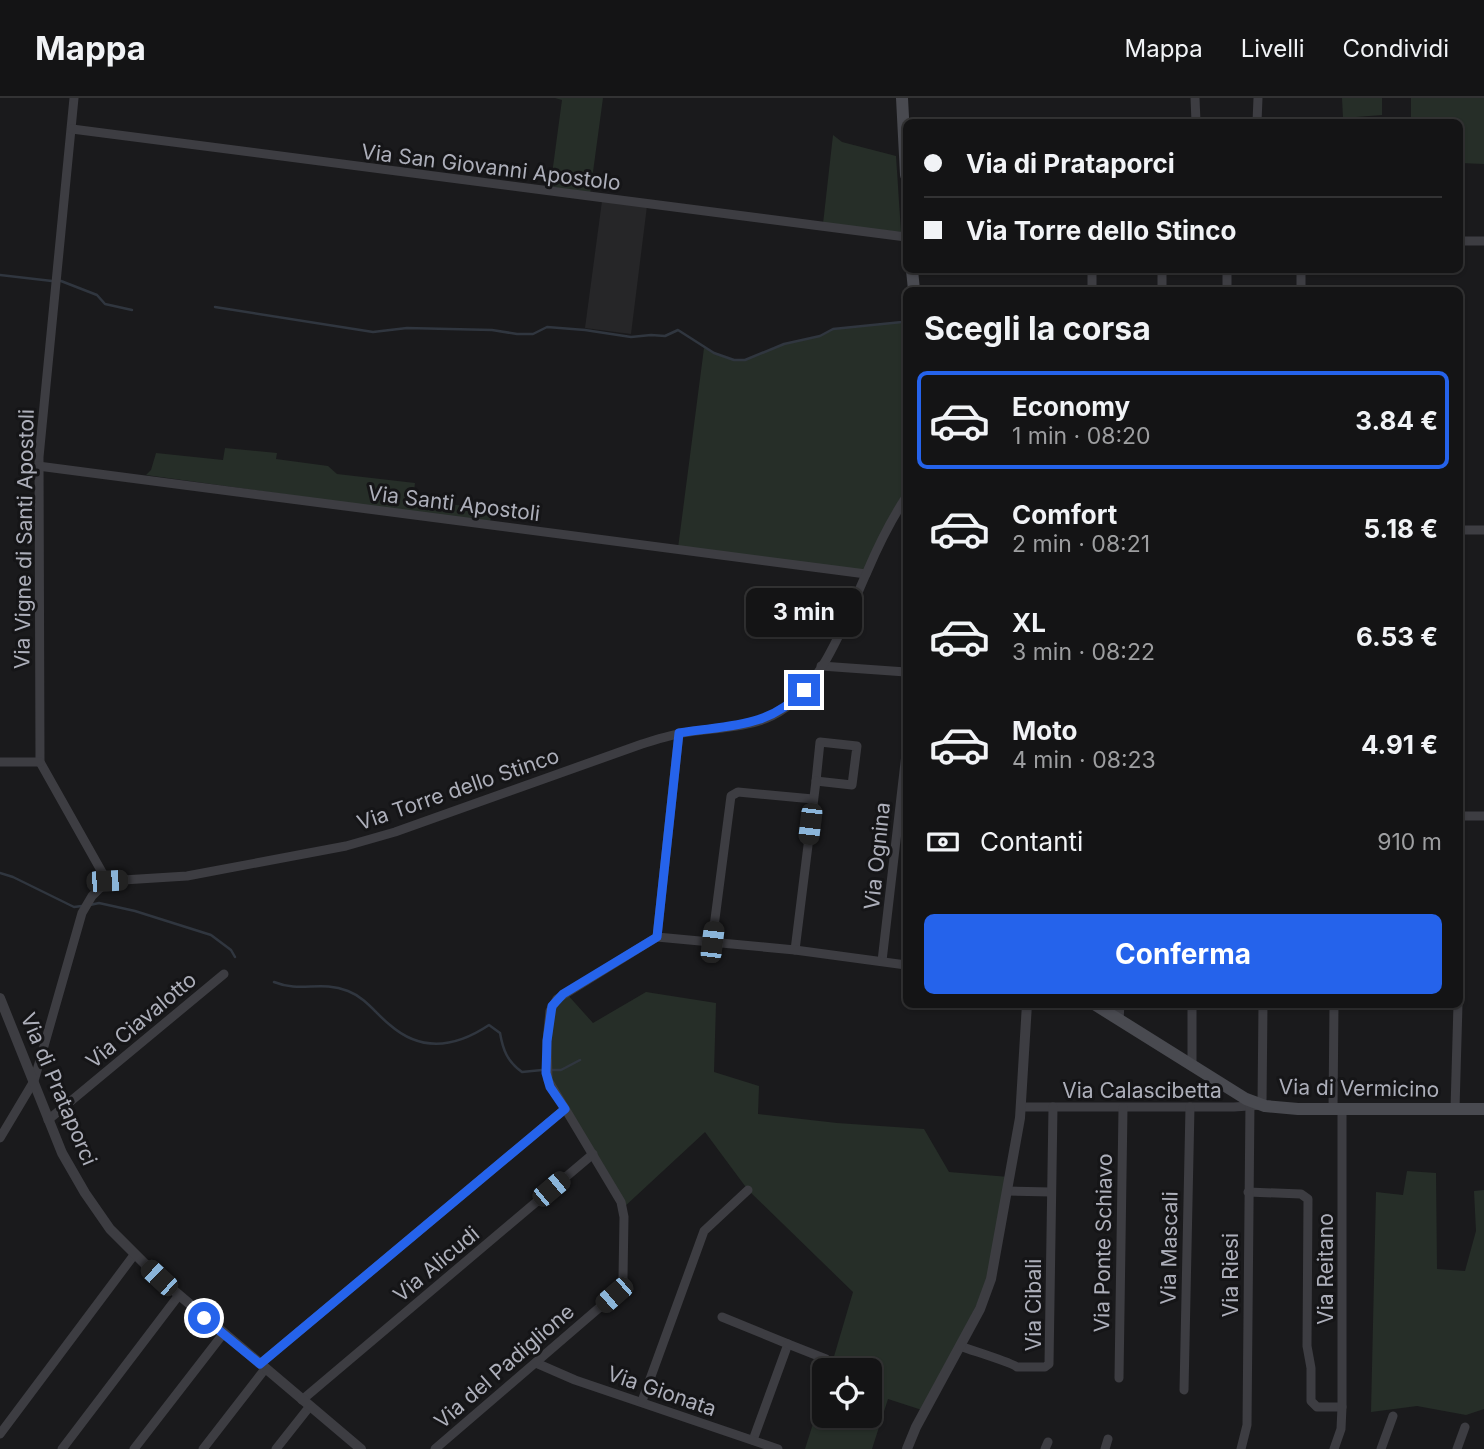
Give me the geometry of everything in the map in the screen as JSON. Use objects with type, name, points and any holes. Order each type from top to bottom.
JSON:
[{"type":"main road","points":[[902,98],[903,119]]},
{"type":"main road","name":"Via di Vermicino","points":[[1100,1008],[1254,1104],[1337,1110],[1484,1109]]},
{"type":"street","name":"Via Vigne di Santi Apostoli","points":[[74,98],[38,466],[40,762],[107,881]]},
{"type":"street","points":[[1195,98],[1196,119]]},
{"type":"street","points":[[1257,119],[1258,98]]},
{"type":"street","name":"Via San Giovanni Apostolo","points":[[72,129],[903,237]]},
{"type":"street","points":[[1463,241],[1484,241]]},
{"type":"street","name":"Via Santi Apostoli","points":[[38,466],[866,574]]},
{"type":"street","name":"Via Torre dello Stinco","points":[[107,881],[187,876],[342,847],[395,832],[558,772],[679,733],[750,722],[775,715],[796,698],[821,666],[845,624],[866,574],[903,502]]},
{"type":"street","points":[[1463,530],[1484,530]]},
{"type":"street","points":[[821,666],[903,672]]},
{"type":"street","points":[[679,733],[657,937],[795,950],[903,964]]},
{"type":"street","points":[[795,950],[820,742],[857,746],[852,785],[816,781]]},
{"type":"street","points":[[0,762],[40,762]]},
{"type":"street","name":"Via Ognina","points":[[883,961],[903,781]]},
{"type":"street","points":[[712,942],[731,796],[738,792],[813,799]]},
{"type":"street","points":[[1463,816],[1484,816]]},
{"type":"street","points":[[0,1138],[34,1080],[80,917],[88,900],[107,881]]},
{"type":"street","name":"Via del Padiglione","points":[[435,1449],[614,1295],[622,1284],[623,1209],[593,1154],[550,1087],[546,1073],[547,1041],[552,1006],[563,994],[657,937]]},
{"type":"street","name":"Via Ciavalotto","points":[[48,1120],[224,974]]},
{"type":"street","name":"Via di Prataporci","points":[[0,998],[62,1153],[90,1201],[114,1234],[223,1334],[361,1449]]},
{"type":"street","points":[[907,1449],[982,1303],[991,1279],[1021,1107],[1027,1008]]},
{"type":"street","points":[[1119,1020],[1120,1008]]},
{"type":"street","points":[[1192,1008],[1192,1065]]},
{"type":"street","name":"Via Riesi","points":[[1241,1449],[1247,1425],[1248,1192],[1263,1008]]},
{"type":"street","name":"Via Reitano","points":[[1334,1008],[1342,1407],[1340,1429],[1334,1449]]},
{"type":"street","points":[[1455,1109],[1458,1008]]},
{"type":"street","name":"Via Calascibetta","points":[[1021,1107],[1123,1108],[1254,1104]]},
{"type":"street","name":"Via Cibali","points":[[960,1346],[1000,1362],[1012,1362],[1017,1367],[1045,1367],[1049,1364],[1054,1107]]},
{"type":"street","name":"Via Mascali","points":[[1184,1390],[1190,1107]]},
{"type":"street","name":"Via Ponte Schiavo","points":[[1119,1378],[1123,1108]]},
{"type":"street","points":[[203,1449],[262,1367],[565,1109]]},
{"type":"street","name":"Via Alicudi","points":[[276,1449],[306,1403],[593,1154]]},
{"type":"street","points":[[642,1401],[704,1231],[748,1190]]},
{"type":"street","points":[[1007,1191],[1051,1192]]},
{"type":"street","points":[[1248,1192],[1301,1194],[1308,1199],[1307,1346],[1311,1368],[1311,1401],[1317,1406],[1342,1407]]},
{"type":"street","points":[[0,1434],[134,1255]]},
{"type":"street","points":[[62,1449],[179,1295]]},
{"type":"street","points":[[722,1317],[823,1358]]},
{"type":"street","points":[[134,1449],[223,1334]]},
{"type":"street","points":[[753,1440],[788,1344]]},
{"type":"street","name":"Via Gionata","points":[[536,1363],[575,1380],[778,1449]]},
{"type":"street","points":[[1381,1449],[1393,1416]]},
{"type":"street","points":[[1457,1449],[1465,1427]]},
{"type":"street","points":[[1105,1449],[1108,1439]]},
{"type":"shaded area","points":[[555,98],[603,98],[590,194],[550,189],[562,100]]},
{"type":"shaded area","points":[[1342,98],[1382,98],[1382,115],[1343,118]]},
{"type":"shaded area","points":[[1411,98],[1484,98],[1484,164],[1463,163],[1463,119],[1411,119]]},
{"type":"shaded area","points":[[833,135],[842,142],[896,156],[901,232],[823,224]]},
{"type":"shaded area","points":[[602,201],[647,206],[631,334],[585,328]]},
{"type":"shaded area","points":[[902,322],[903,494],[864,572],[678,548],[704,348],[734,360],[745,360],[784,344],[820,336],[833,329]]},
{"type":"shaded area","points":[[225,448],[277,453],[276,459],[328,466],[337,474],[415,483],[413,500],[492,509],[490,523],[146,475],[151,470],[156,453],[223,460]]},
{"type":"shaded area","points":[[646,992],[716,1003],[714,1072],[759,1086],[758,1114],[924,1129],[949,1172],[1009,1177],[992,1273],[925,1411],[888,1399],[882,1418],[882,1358],[834,1358],[853,1292],[748,1190],[705,1132],[623,1208],[552,1090],[551,1009],[566,993],[593,1023]]},
{"type":"shaded area","points":[[1407,1171],[1436,1173],[1437,1269],[1465,1271],[1476,1231],[1474,1191],[1484,1190],[1484,1409],[1466,1415],[1417,1406],[1371,1412],[1376,1192],[1403,1195]]},
{"type":"shaded area","points":[[812,1427],[879,1428],[872,1449],[805,1449]]},
{"type":"waterway","points":[[0,275],[52,281]]},
{"type":"waterway","points":[[61,281],[97,295],[105,304],[132,310]]},
{"type":"waterway","points":[[215,307],[373,332],[407,328],[533,334],[547,327],[631,337],[665,336],[678,330],[714,353],[734,360],[745,360],[784,344],[820,336],[833,329],[903,321]]},
{"type":"waterway","points":[[0,873],[74,907],[82,906]]},
{"type":"waterway","points":[[90,905],[99,903],[135,911],[211,935],[231,950],[235,957]]},
{"type":"waterway","points":[[274,982],[293,986],[328,986],[348,991],[366,1002],[402,1034],[427,1043],[452,1042],[489,1025],[500,1033],[506,1055],[517,1068],[522,1072],[542,1070]]},
{"type":"waterway","points":[[550,1070],[561,1070],[580,1060]]},
{"type":"route","points":[[204,1318],[260,1364],[565,1109],[550,1087],[547,1077],[547,1041],[551,1009],[563,994],[657,937],[679,733],[765,719],[775,715],[804,690]]}]
